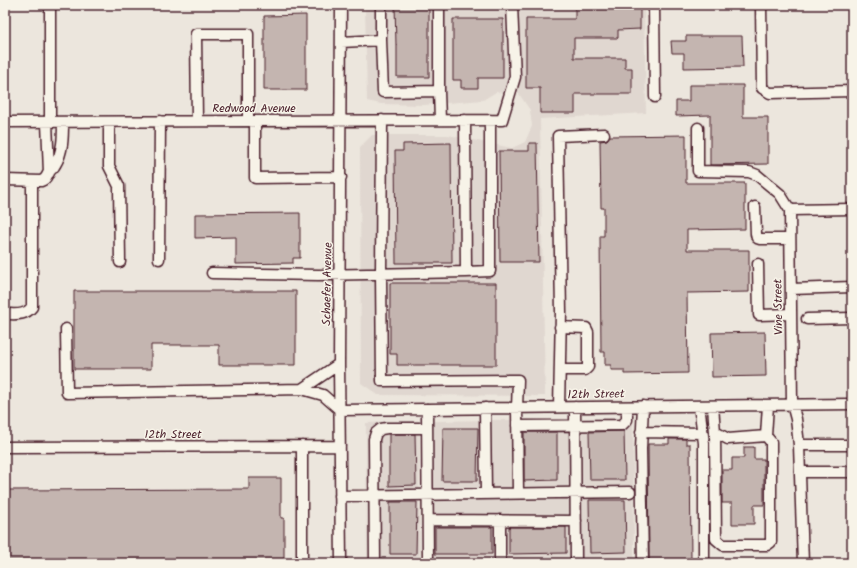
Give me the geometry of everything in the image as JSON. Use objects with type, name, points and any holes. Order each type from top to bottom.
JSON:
[{"type":"street","points":[[5,180],[32,181],[45,180],[48,177],[50,5]]},
{"type":"street","name":"Schaefer Avenue","points":[[341,5],[342,120],[339,364],[341,563]]},
{"type":"street","points":[[381,5],[383,92],[440,91]]},
{"type":"street","points":[[439,5],[440,120]]},
{"type":"street","name":"Redwood Avenue","points":[[5,122],[502,120],[515,77],[512,5]]},
{"type":"street","points":[[654,5],[656,97]]},
{"type":"street","points":[[761,5],[762,88],[770,92],[852,91]]},
{"type":"street","points":[[197,121],[196,34],[248,34],[255,178],[341,177]]},
{"type":"street","points":[[341,42],[381,40]]},
{"type":"street","points":[[382,120],[382,381],[518,380],[518,493]]},
{"type":"street","points":[[465,120],[466,272]]},
{"type":"street","points":[[212,274],[381,274],[490,270],[490,120]]},
{"type":"street","points":[[159,259],[160,121]]},
{"type":"street","points":[[49,172],[55,166],[63,144],[63,122]]},
{"type":"street","points":[[109,122],[109,166],[120,186],[120,262]]},
{"type":"street","points":[[698,128],[698,171],[749,172],[757,175],[780,194],[790,210],[852,209]]},
{"type":"street","points":[[559,407],[560,328],[558,136],[604,134]]},
{"type":"street","points":[[5,314],[22,314],[28,312],[32,307],[32,181]]},
{"type":"street","points":[[755,207],[757,238],[790,239]]},
{"type":"street","name":"Vine Street","points":[[790,210],[792,404],[796,419],[799,445],[803,563]]},
{"type":"street","points":[[758,264],[759,315],[791,314]]},
{"type":"street","points":[[791,289],[852,287]]},
{"type":"street","points":[[807,319],[852,318]]},
{"type":"street","points":[[560,328],[586,328],[588,332],[588,367],[585,370],[560,370]]},
{"type":"street","points":[[66,329],[66,393],[302,389],[323,396],[340,410]]},
{"type":"street","points":[[302,389],[339,364]]},
{"type":"street","name":"12th Street","points":[[340,410],[852,404]]},
{"type":"street","points":[[713,406],[715,432],[716,539],[723,545],[767,546],[771,542],[771,442],[766,436],[768,405]]},
{"type":"street","points":[[643,406],[641,432],[643,563]]},
{"type":"street","points":[[699,406],[704,442],[704,563]]},
{"type":"street","points":[[575,407],[576,563]]},
{"type":"street","points":[[517,426],[622,425],[627,420],[628,407]]},
{"type":"street","points":[[485,408],[486,494]]},
{"type":"street","points":[[427,409],[428,563]]},
{"type":"street","points":[[375,563],[374,439],[376,433],[381,429],[387,428],[427,428]]},
{"type":"street","points":[[641,432],[702,433]]},
{"type":"street","points":[[715,432],[728,439],[766,436]]},
{"type":"street","points":[[799,445],[852,445]]},
{"type":"street","points":[[302,446],[302,563]]},
{"type":"street","name":"12th Street","points":[[5,447],[340,446]]},
{"type":"street","points":[[800,472],[852,472]]},
{"type":"street","points":[[340,496],[630,492]]},
{"type":"street","points":[[428,520],[576,520]]},
{"type":"street","points":[[500,520],[500,563]]},
{"type":"shaded area","points":[[365,5],[644,5],[646,113],[540,119],[545,396],[378,395],[361,383],[360,147],[372,135],[448,135],[512,148],[525,142],[532,126],[530,110],[519,94],[496,92],[483,100],[424,105],[381,104],[367,101]]},
{"type":"shaded area","points":[[633,418],[634,558],[580,557],[572,563],[431,563],[432,421]]},
{"type":"shaded area","points":[[419,421],[420,563],[367,563],[366,423]]},
{"type":"building","points":[[395,5],[429,5],[429,77],[397,77]]},
{"type":"building","points":[[575,5],[640,5],[640,29],[618,30],[618,38],[574,38],[574,58],[625,58],[625,68],[632,68],[632,94],[575,94],[575,113],[540,113],[540,88],[526,88],[526,19],[575,19]]},
{"type":"building","points":[[306,15],[306,90],[264,90],[264,16]]},
{"type":"building","points":[[453,19],[503,19],[503,78],[478,78],[478,88],[461,88],[461,80],[453,80]]},
{"type":"building","points":[[686,36],[742,36],[743,67],[684,68],[684,53],[672,53],[671,41],[686,41]]},
{"type":"building","points":[[689,85],[743,85],[743,117],[768,117],[768,164],[710,165],[710,115],[676,116],[676,101],[689,101]]},
{"type":"building","points":[[686,135],[686,183],[745,183],[745,229],[687,230],[687,250],[749,250],[749,292],[687,293],[688,373],[624,374],[624,370],[611,370],[611,365],[605,365],[605,352],[601,352],[600,236],[604,236],[604,208],[601,208],[600,141],[607,140],[610,136]]},
{"type":"building","points":[[451,143],[452,263],[396,263],[395,151],[403,151],[403,144]]},
{"type":"building","points":[[529,143],[537,143],[539,262],[500,262],[499,151],[529,151]]},
{"type":"building","points":[[300,213],[300,258],[293,258],[293,263],[236,264],[236,237],[195,238],[195,214]]},
{"type":"building","points":[[390,283],[496,283],[496,365],[397,365],[397,354],[390,354]]},
{"type":"building","points":[[74,291],[296,291],[296,365],[219,365],[219,345],[151,345],[151,369],[74,369]]},
{"type":"building","points":[[765,332],[766,376],[712,377],[711,333]]},
{"type":"building","points":[[443,428],[478,428],[477,481],[442,481]]},
{"type":"building","points":[[624,431],[625,480],[590,480],[589,432]]},
{"type":"building","points":[[524,432],[557,432],[557,480],[524,481]]},
{"type":"building","points":[[389,434],[415,434],[416,485],[389,486]]},
{"type":"building","points":[[669,439],[686,439],[686,444],[690,444],[691,563],[649,563],[648,444],[669,444]]},
{"type":"building","points":[[744,447],[754,447],[754,459],[764,459],[764,505],[754,505],[754,524],[732,524],[732,503],[722,503],[722,470],[732,470],[732,458],[744,458]]},
{"type":"building","points":[[249,478],[281,478],[281,518],[284,518],[284,563],[5,563],[5,490],[249,489]]},
{"type":"building","points":[[589,500],[625,500],[626,552],[590,553]]},
{"type":"building","points":[[390,502],[417,502],[416,554],[390,554]]},
{"type":"building","points":[[435,527],[492,527],[492,554],[435,554]]},
{"type":"building","points":[[509,527],[566,527],[566,553],[509,554]]}]
